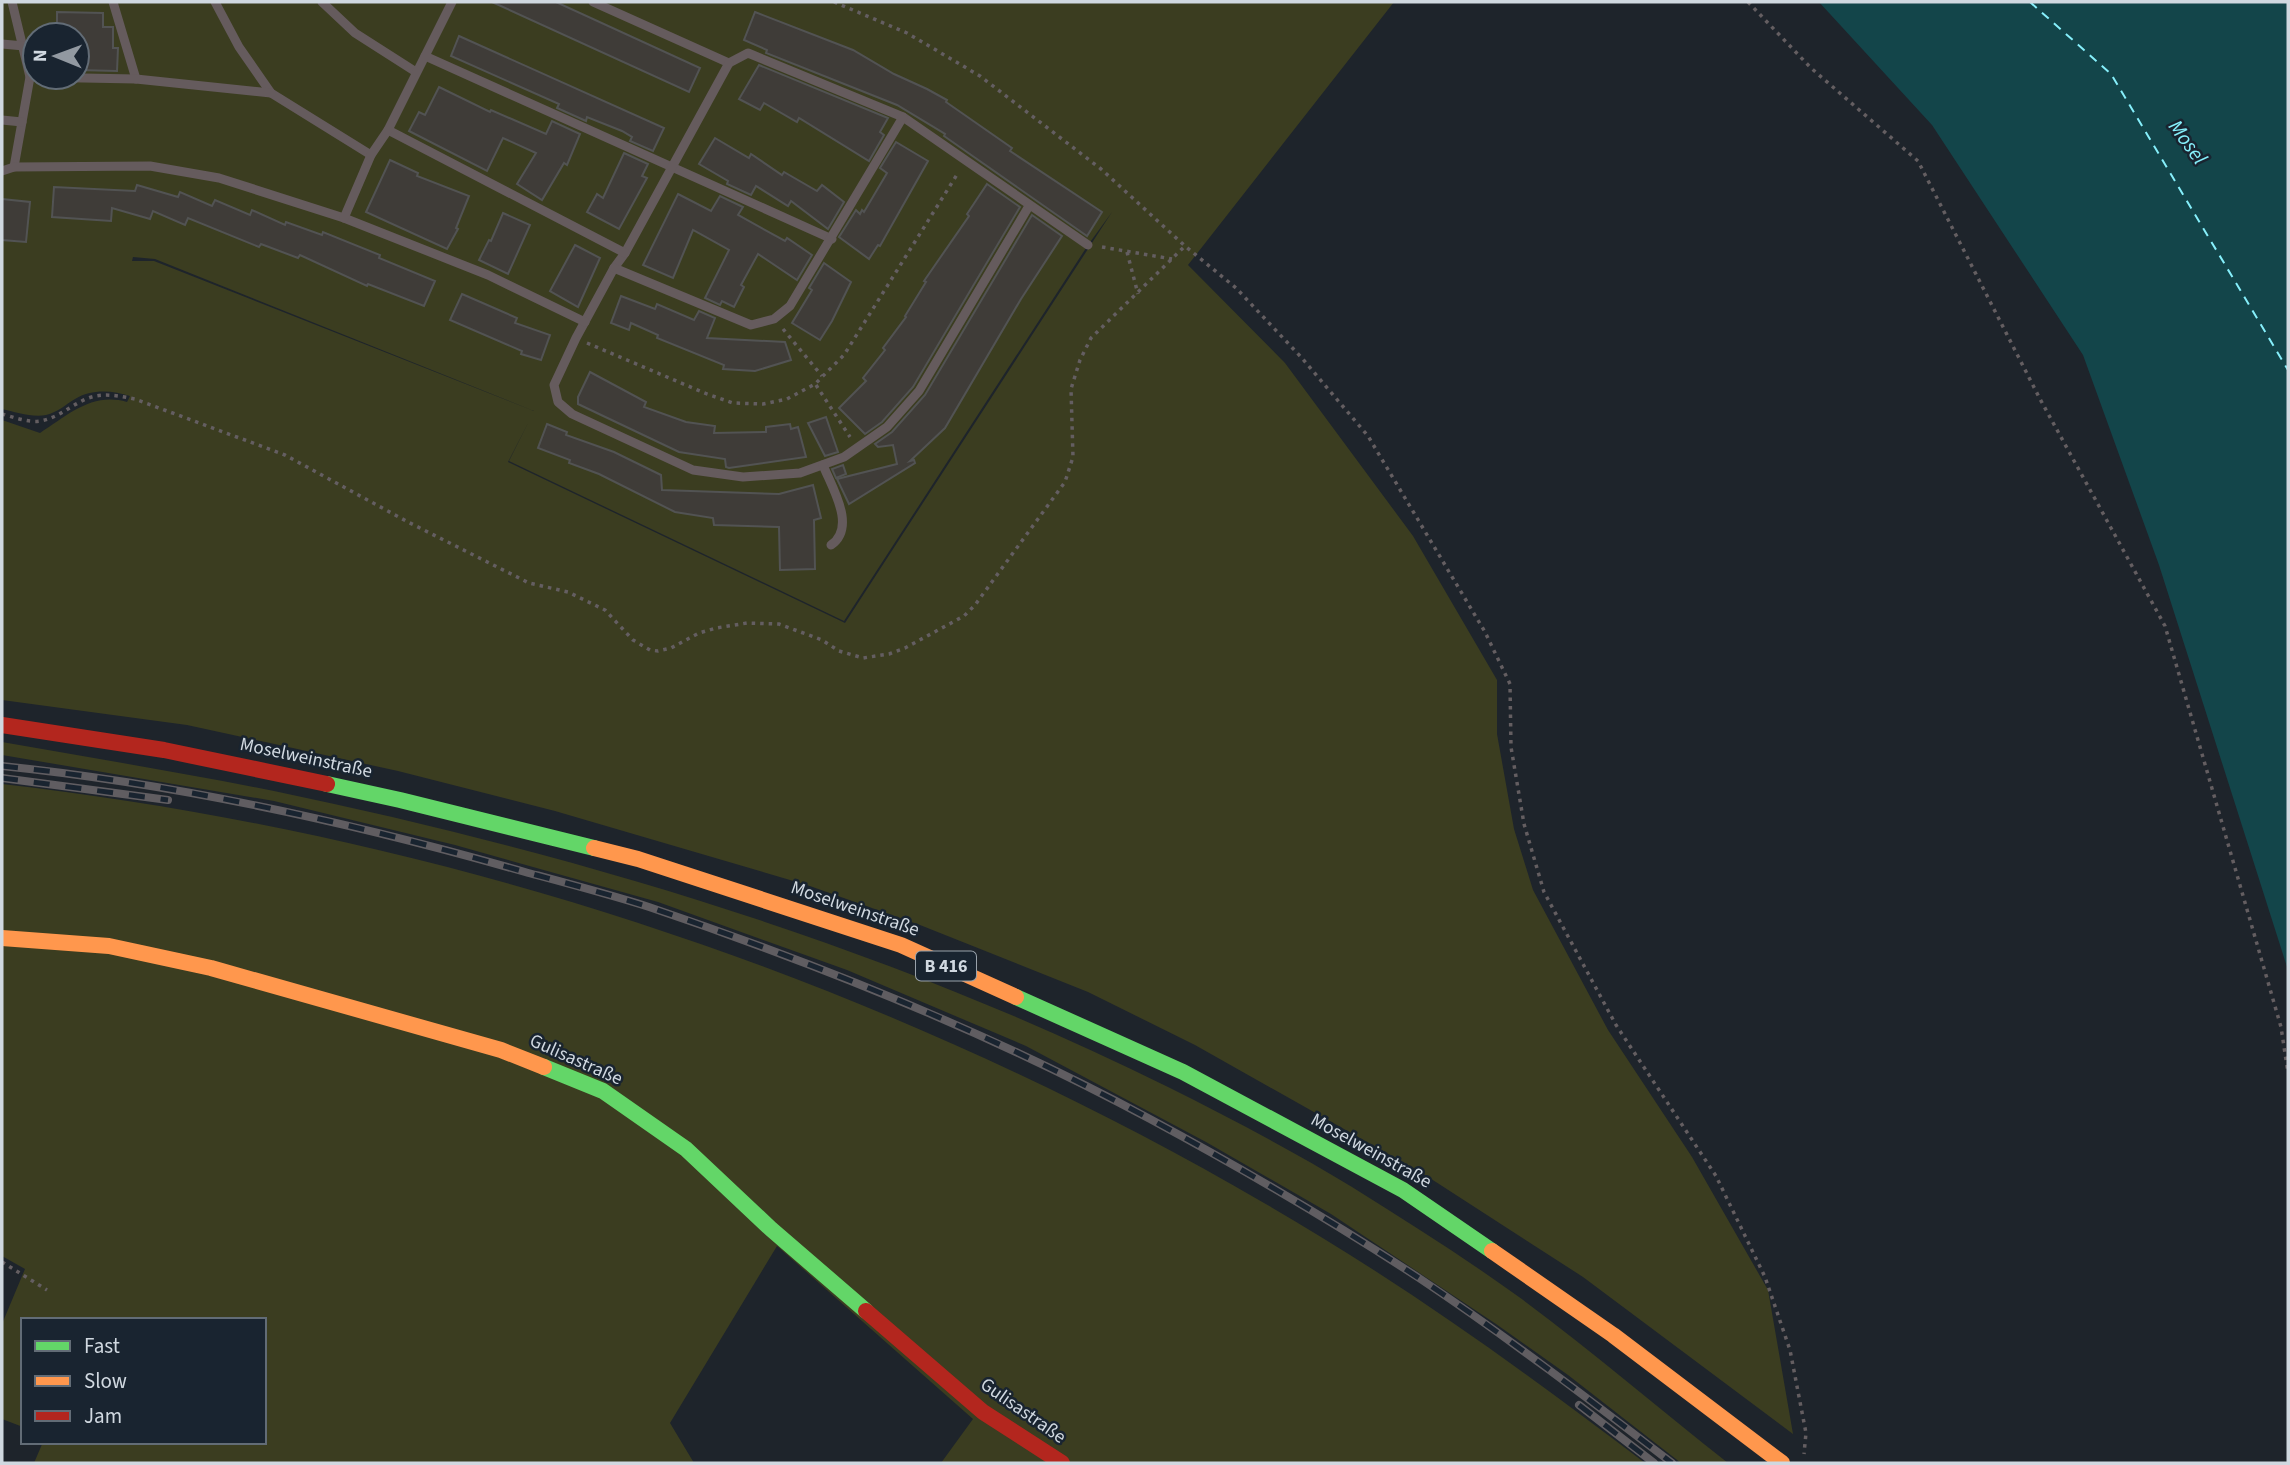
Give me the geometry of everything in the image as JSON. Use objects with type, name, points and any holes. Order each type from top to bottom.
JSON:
[{"type":"main road","name":"Moselweinstraße","points":[[2,725],[164,750],[400,800],[638,859],[901,945],[1183,1072],[1403,1190],[1613,1335],[1782,1463]]},
{"type":"main road","name":"Gulisastraße","points":[[2,937],[109,946],[211,968],[501,1050],[603,1091],[687,1149],[771,1229],[983,1412],[1062,1463]]},
{"type":"lane","points":[[12,2],[21,35]]},
{"type":"lane","points":[[113,2],[136,79]]},
{"type":"lane","points":[[215,2],[239,47],[271,93],[371,155]]},
{"type":"lane","points":[[322,2],[355,33],[416,72]]},
{"type":"lane","points":[[344,218],[371,155],[388,130],[452,2]]},
{"type":"lane","points":[[593,2],[729,63]]},
{"type":"lane","points":[[2,44],[21,46]]},
{"type":"lane","points":[[1029,206],[919,391],[887,427],[844,457],[800,474],[743,477],[693,470],[572,414],[558,402],[554,385],[614,268],[625,253],[729,63],[748,53],[903,117],[1088,245]]},
{"type":"lane","points":[[425,56],[832,239]]},
{"type":"lane","points":[[91,78],[136,79],[271,93]]},
{"type":"lane","points":[[14,167],[28,91]]},
{"type":"lane","points":[[614,268],[751,325],[774,319],[790,306],[903,117]]},
{"type":"lane","points":[[2,120],[22,122]]},
{"type":"lane","points":[[388,130],[625,253]]},
{"type":"lane","points":[[2,171],[14,167],[150,166],[219,178],[344,218],[488,275],[585,322]]},
{"type":"lane","points":[[823,465],[843,519],[844,529],[840,539],[831,545]]},
{"type":"path","points":[[834,2],[907,33],[980,76],[1101,169],[1185,246],[1236,288],[1301,356],[1368,436],[1485,632],[1510,684],[1511,747],[1524,824],[1544,892],[1616,1025],[1716,1176],[1765,1278],[1790,1350],[1806,1433],[1803,1463]]},
{"type":"path","points":[[1748,2],[1811,68],[1918,161],[2040,399],[2165,626],[2281,1027],[2288,1073]]},
{"type":"path","points":[[576,338],[707,394],[733,402],[763,404],[787,399],[815,384],[844,355],[965,161]]},
{"type":"path","points":[[1088,245],[1172,259]]},
{"type":"path","points":[[2,414],[38,422],[61,414],[85,399],[118,396],[135,399],[285,455],[408,522],[529,583],[568,592],[605,610],[633,640],[650,650],[671,648],[699,633],[716,628],[747,623],[779,624],[822,640],[839,651],[863,658],[905,648],[964,616],[1006,565],[1065,482],[1073,457],[1071,389],[1091,338],[1185,246]]},
{"type":"path","points":[[1126,251],[1138,294]]},
{"type":"path","points":[[774,319],[822,376]]},
{"type":"path","points":[[815,384],[858,447]]},
{"type":"path","points":[[2,1262],[47,1290]]},
{"type":"green space","points":[[2,2],[1394,2],[1188,265],[1285,363],[1413,536],[1497,680],[1497,734],[1514,829],[1533,890],[1608,1030],[1692,1157],[1768,1290],[1793,1434],[1583,1277],[1422,1173],[1195,1045],[1088,992],[920,925],[807,885],[555,811],[398,771],[187,725],[2,700],[2,420],[40,433],[81,407],[103,400],[127,402],[130,396],[109,392],[88,393],[46,415],[2,409]],"holes":[[[1112,212],[845,623],[508,462],[528,423],[509,461],[844,621]],[[133,257],[155,259],[534,411],[154,261],[132,261]]]},
{"type":"green space","points":[[2,742],[274,791],[504,845],[730,910],[953,991],[1168,1087],[1261,1135],[1352,1187],[1519,1297],[1728,1463],[1681,1463],[1568,1375],[1496,1324],[1331,1214],[1206,1142],[1026,1046],[847,970],[658,902],[455,845],[274,801],[2,755]]},
{"type":"green space","points":[[2,784],[168,807],[332,839],[494,880],[654,928],[812,985],[966,1050],[1117,1122],[1264,1203],[1363,1263],[1459,1327],[1645,1463],[941,1463],[973,1419],[777,1246],[670,1423],[694,1463],[34,1463],[42,1444],[266,1444],[266,1318],[21,1318],[21,1426],[2,1419],[2,1324],[25,1269],[2,1256]]},
{"type":"water","name":"Mosel","points":[[1819,2],[2288,2],[2288,970],[2159,565],[2083,355],[1932,125]]},
{"type":"building","points":[[492,2],[556,2],[700,68],[689,92]]},
{"type":"building","points":[[57,12],[103,13],[103,27],[113,27],[113,48],[118,48],[117,71],[91,70],[91,21],[57,21]]},
{"type":"building","points":[[755,12],[853,50],[947,100],[946,102],[1012,148],[1010,151],[1102,212],[1087,236],[944,136],[945,134],[897,105],[766,53],[767,50],[744,40]]},
{"type":"building","points":[[459,36],[664,128],[653,151],[630,141],[632,137],[622,131],[587,117],[586,121],[557,108],[559,104],[451,56]]},
{"type":"building","points":[[759,65],[888,118],[880,132],[884,135],[869,161],[799,118],[797,122],[764,103],[760,110],[739,99]]},
{"type":"building","points":[[439,87],[490,112],[491,110],[546,134],[552,121],[580,134],[567,165],[564,163],[542,200],[517,184],[536,153],[503,138],[487,171],[409,131],[419,112],[425,115]]},
{"type":"building","points":[[715,138],[749,158],[751,154],[782,175],[784,172],[817,191],[822,185],[844,202],[828,229],[791,201],[788,206],[756,186],[751,195],[727,184],[728,181],[699,164]]},
{"type":"building","points":[[896,142],[928,161],[880,246],[878,245],[869,259],[839,237],[856,210],[860,214],[862,210],[864,212],[887,173],[880,168]]},
{"type":"building","points":[[624,153],[648,164],[642,176],[647,178],[619,229],[587,212],[597,194],[603,198]]},
{"type":"building","points":[[390,160],[418,173],[417,176],[469,196],[456,228],[458,229],[447,249],[366,212]]},
{"type":"building","points":[[987,184],[1020,207],[913,387],[882,422],[865,434],[839,408],[866,381],[863,378],[885,350],[883,348],[906,317],[926,282],[924,281],[969,216],[967,214]]},
{"type":"building","points":[[137,185],[178,197],[180,192],[212,206],[215,200],[250,215],[252,210],[285,225],[286,222],[322,235],[323,232],[435,281],[424,306],[368,284],[367,286],[300,255],[298,258],[261,244],[259,247],[188,218],[185,225],[153,211],[150,219],[112,208],[111,221],[52,217],[54,187],[135,191]]},
{"type":"building","points":[[678,194],[711,211],[720,196],[743,207],[738,215],[785,241],[787,238],[812,255],[797,280],[758,254],[741,285],[744,287],[734,307],[722,301],[720,305],[705,298],[729,250],[693,230],[673,278],[643,265]]},
{"type":"building","points":[[2,199],[30,202],[26,242],[2,240]]},
{"type":"building","points":[[503,213],[530,225],[508,274],[479,260]]},
{"type":"building","points":[[1032,215],[1062,236],[1021,299],[945,428],[910,461],[914,460],[915,463],[849,504],[837,479],[897,464],[893,445],[878,447],[875,444],[892,432],[925,395]]},
{"type":"building","points":[[575,245],[600,258],[578,307],[550,291]]},
{"type":"building","points":[[824,263],[851,282],[820,340],[792,323],[812,290],[809,288]]},
{"type":"building","points":[[462,294],[517,318],[515,323],[550,335],[541,360],[521,354],[522,351],[450,320]]},
{"type":"building","points":[[621,296],[655,309],[657,304],[694,320],[699,311],[715,318],[707,338],[785,342],[791,360],[755,371],[723,369],[724,365],[657,338],[658,335],[631,323],[629,330],[611,323]]},
{"type":"building","points":[[590,372],[646,402],[644,407],[686,422],[715,426],[714,433],[766,432],[766,427],[790,424],[791,429],[798,427],[806,457],[729,468],[726,467],[725,459],[679,452],[578,404],[578,397]]},
{"type":"building","points":[[826,417],[838,452],[825,456],[808,423]]},
{"type":"building","points":[[547,424],[567,432],[566,435],[614,452],[661,475],[662,490],[779,494],[813,485],[821,518],[814,520],[815,569],[780,570],[779,527],[714,525],[713,518],[675,512],[599,474],[569,463],[570,460],[538,448]]},
{"type":"building","points":[[843,465],[846,474],[836,478],[832,469]]},
{"type":"ferry route","points":[[2030,2],[2111,74],[2288,370]]},
{"type":"railway","points":[[2,766],[134,783],[266,807],[461,854],[649,907],[904,1002],[1090,1088],[1218,1156],[1320,1216],[1419,1278],[1484,1323],[1672,1463]]},
{"type":"railway","points":[[2,778],[168,800]]},
{"type":"railway","points":[[1579,1405],[1654,1463]]},
{"type":"traffic: fast","points":[[327,784],[594,848]]},
{"type":"traffic: fast","points":[[1016,997],[1183,1072],[1403,1190],[1492,1251]]},
{"type":"traffic: fast","points":[[544,1067],[603,1091],[686,1149],[771,1229],[866,1311]]},
{"type":"traffic: slow","points":[[594,848],[638,859],[901,945],[1016,997]]},
{"type":"traffic: slow","points":[[2,938],[109,946],[211,968],[501,1050],[544,1067]]},
{"type":"traffic: slow","points":[[1492,1251],[1613,1335],[1782,1463]]},
{"type":"traffic: jam","points":[[2,725],[164,750],[327,784]]},
{"type":"traffic: jam","points":[[866,1311],[983,1412],[1062,1463]]}]
